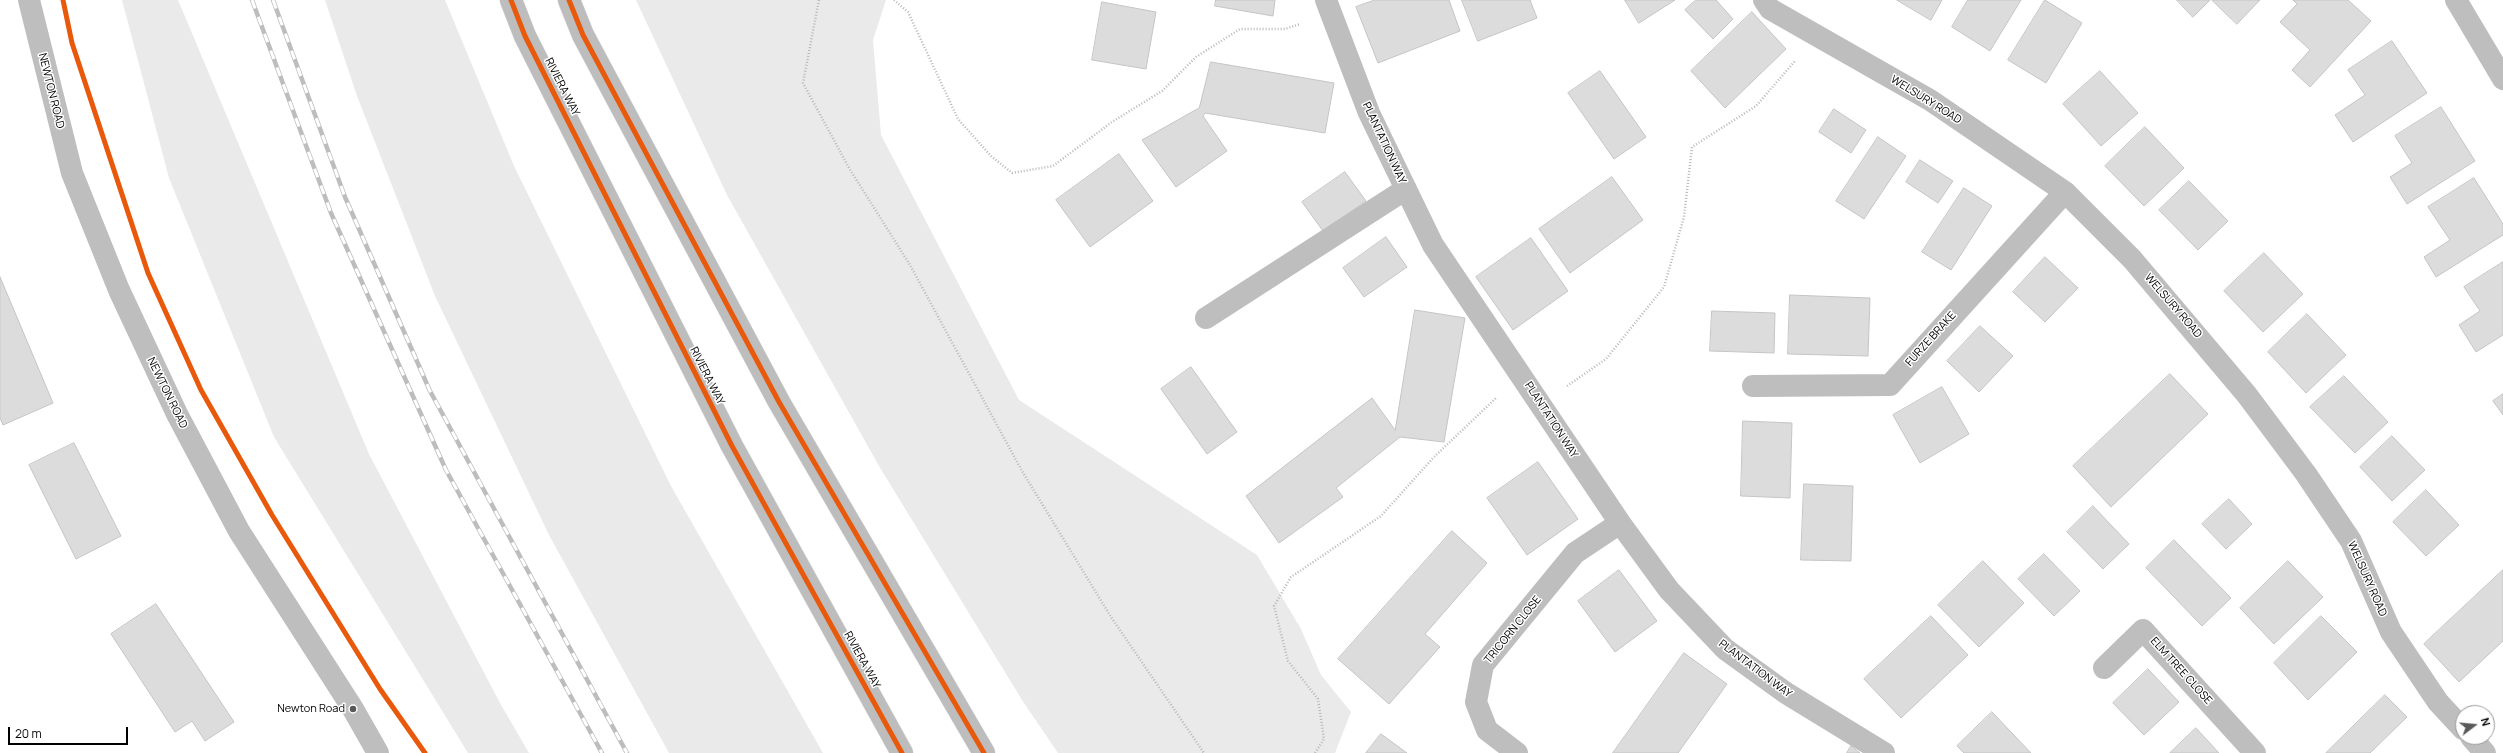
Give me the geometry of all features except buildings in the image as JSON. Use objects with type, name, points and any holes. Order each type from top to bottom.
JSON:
[{"type":"main road","name":"RIVIERA WAY","points":[[510,0],[525,36],[732,446],[902,753]]},
{"type":"main road","points":[[569,0],[583,35],[775,396],[984,753]]},
{"type":"main road","points":[[936,672],[992,753]]},
{"type":"street","name":"NEWTON ROAD","points":[[29,0],[72,173],[119,290],[176,414],[238,531],[353,709],[378,753]]},
{"type":"street","name":"WELSURY ROAD","points":[[1764,0],[1770,9],[1930,100],[2065,192],[2132,259],[2187,322],[2302,468],[2351,542],[2391,632],[2438,702],[2455,720]]},
{"type":"street","points":[[2456,0],[2503,80]]},
{"type":"street","name":"PLANTATION WAY","points":[[1328,7],[1369,113],[1433,245],[1620,524],[1669,590],[1725,649],[1786,693],[1884,753]]},
{"type":"street","points":[[1206,318],[1406,189]]},
{"type":"street","name":"FURZE BRAKE","points":[[1753,386],[1890,385],[2065,192]]},
{"type":"street","name":"TRICORN CLOSE","points":[[1517,753],[1487,730],[1476,702],[1483,665],[1575,553],[1620,524]]},
{"type":"street","name":"ELM TREE CLOSE","points":[[2104,668],[2143,630],[2255,753]]},
{"type":"street","points":[[2478,745],[2485,753]]},
{"type":"path","points":[[819,0],[803,83],[849,168],[910,266],[1030,484],[1111,617],[1204,753]]},
{"type":"path","points":[[894,0],[908,12],[958,119],[991,156],[1012,173],[1053,166],[1112,122],[1162,91],[1196,57],[1240,29],[1285,29],[1328,7]]},
{"type":"path","points":[[1541,405],[1606,359],[1664,287],[1684,216],[1692,147],[1756,106],[1817,36]]},
{"type":"path","points":[[1315,753],[1324,739],[1318,699],[1288,661],[1274,606],[1290,577],[1381,516],[1434,458],[1473,422],[1520,373]]},
{"type":"shaded area","points":[[122,0],[178,0],[369,454],[500,703],[529,753],[468,753],[274,437],[169,178]]},
{"type":"shaded area","points":[[325,0],[445,0],[514,166],[671,486],[823,753],[669,753],[549,535],[435,296],[357,96]]},
{"type":"shaded area","points":[[636,0],[886,0],[873,40],[881,135],[1019,400],[1257,555],[1301,629],[1321,675],[1351,712],[1335,753],[1058,753],[1022,700],[879,466],[727,195]]},
{"type":"railway","points":[[252,0],[331,213],[446,470],[602,753]]},
{"type":"railway","points":[[273,0],[345,197],[430,391],[627,753]]},
{"type":"cycle path","points":[[63,0],[72,43],[148,273],[201,390],[272,515],[380,689],[425,753]]},
{"type":"cycle path","points":[[511,0],[525,36],[732,446],[902,753]]},
{"type":"cycle path","points":[[569,0],[583,35],[779,402],[984,753]]},
{"type":"place","name":"Newton Road","points":[[353,709]]}]
